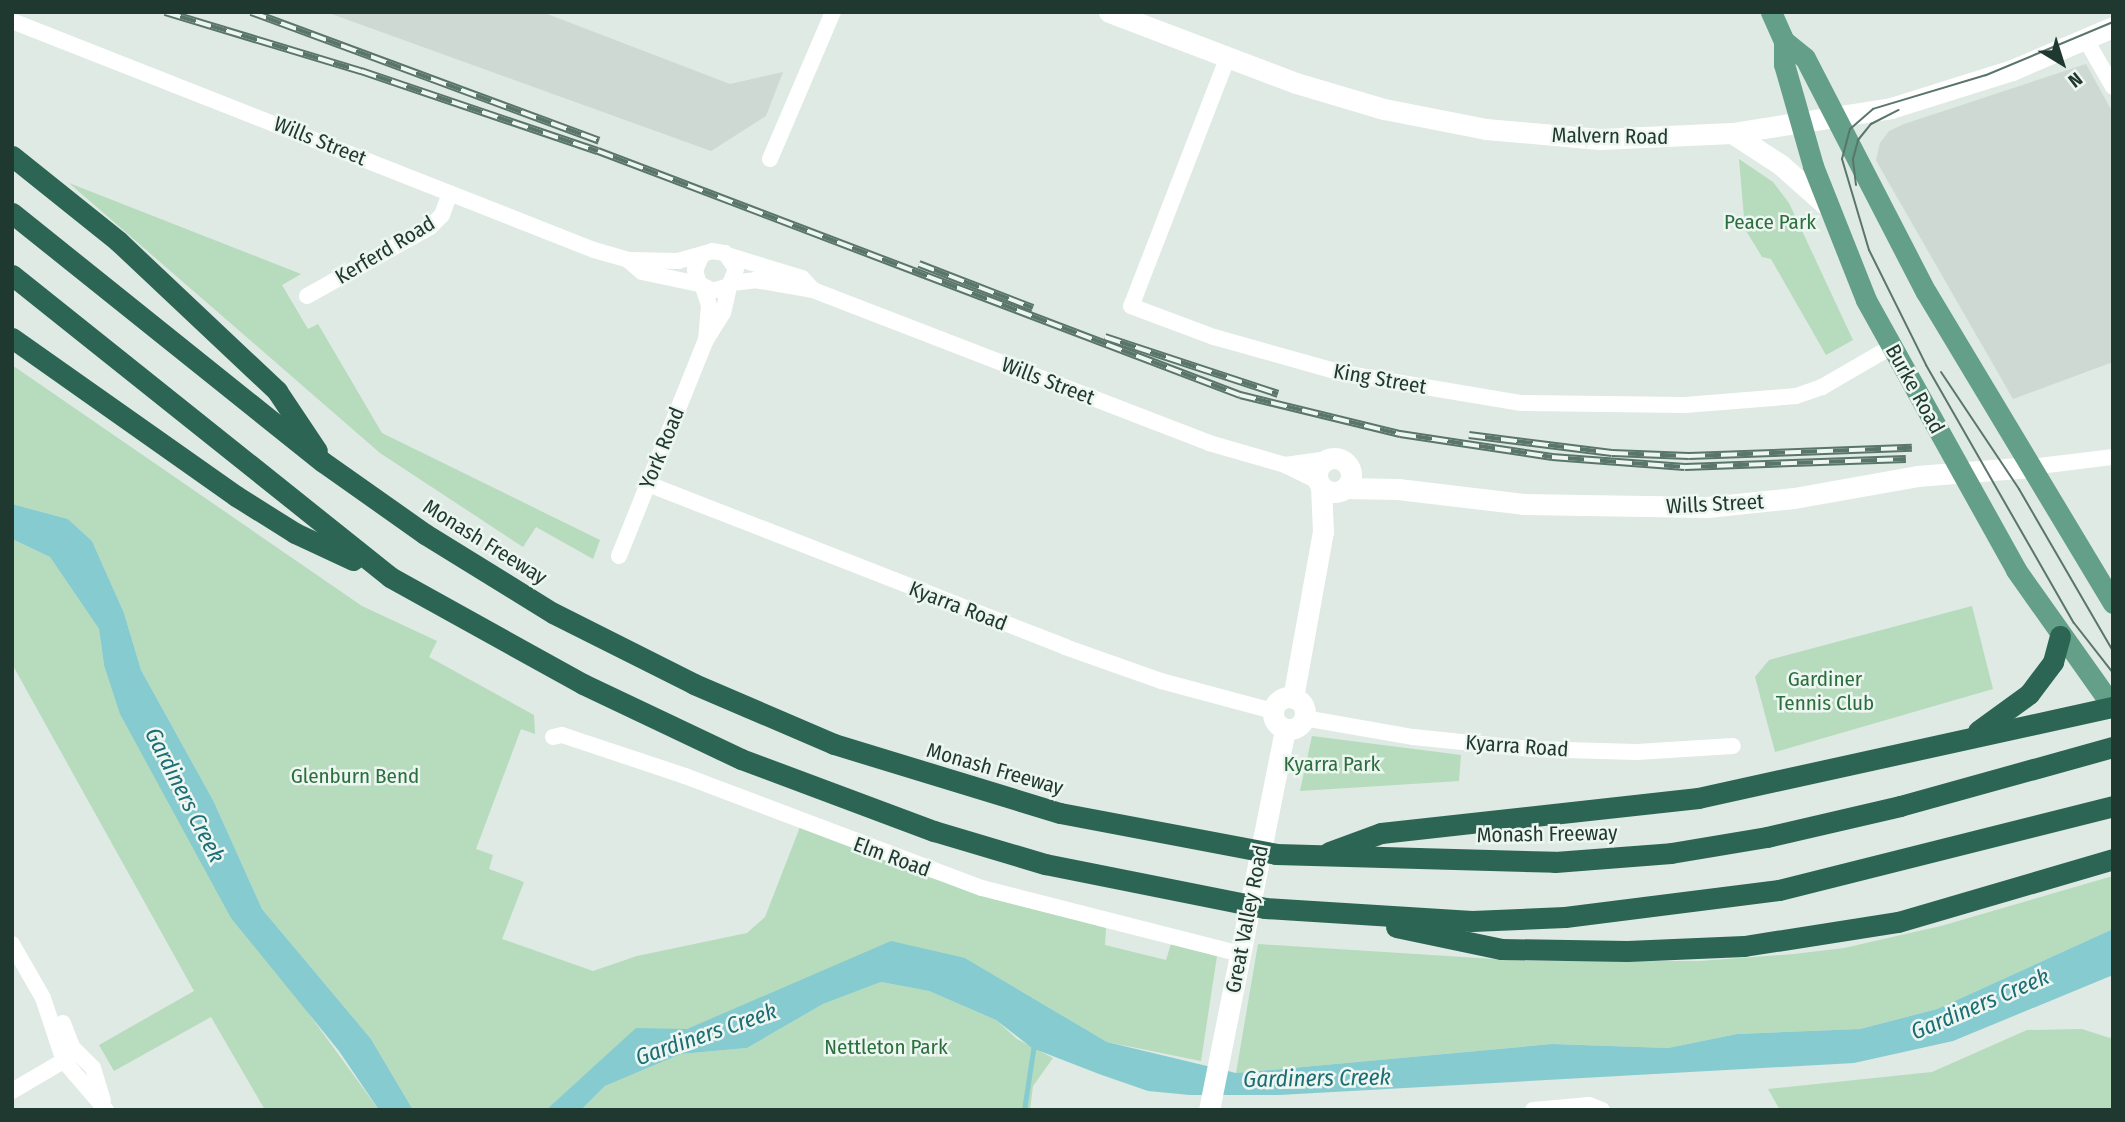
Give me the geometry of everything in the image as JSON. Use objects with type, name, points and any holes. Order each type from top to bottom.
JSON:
[{"type":"highway","points":[[12,156],[118,241],[277,391],[323,462]]},
{"type":"highway","name":"Monash Freeway","points":[[12,213],[323,462],[435,541],[553,613],[767,717],[894,765],[1009,800],[1126,829],[1276,854],[1555,862],[1671,853],[1900,806],[2113,747]]},
{"type":"highway","points":[[12,275],[390,577]]},
{"type":"highway","points":[[12,338],[271,519],[390,577],[594,690],[814,788],[1003,853],[1265,908],[1357,916],[1472,921],[1679,906],[1853,874],[2113,806]]},
{"type":"highway","points":[[1955,743],[2004,715],[2029,694],[2055,657],[2060,636]]},
{"type":"highway","points":[[1317,857],[1381,833],[1698,797],[2113,707]]},
{"type":"highway","points":[[1357,916],[1501,949],[1691,950],[1853,932],[2113,862]]},
{"type":"main road","name":"Burke Road","points":[[1771,12],[1784,41],[1784,64],[1825,204],[1853,274],[1961,472],[2060,636],[2113,707]]},
{"type":"main road","name":"Burke Road","points":[[1784,41],[1805,58],[1926,292],[2113,603]]},
{"type":"street","points":[[770,159],[833,12]]},
{"type":"street","name":"Malvern Road","points":[[1109,12],[1227,59],[1384,108],[1486,129],[1600,139],[1732,133],[1838,118],[1986,79],[2113,27]]},
{"type":"street","name":"Wills Street","points":[[12,20],[450,193],[628,260],[642,272],[701,285]]},
{"type":"street","points":[[2086,40],[2113,87]]},
{"type":"street","name":"King Street","points":[[1227,59],[1131,306],[1214,337],[1330,370],[1522,403],[1685,405],[1796,396],[1822,387],[1891,347]]},
{"type":"street","points":[[1732,133],[1781,165],[1825,204]]},
{"type":"street","name":"Kerferd Road","points":[[307,296],[430,227],[442,215],[450,193]]},
{"type":"street","points":[[718,251],[730,257],[736,269],[731,285],[719,291],[701,285],[695,270],[701,257],[718,251]]},
{"type":"street","name":"Wills Street","points":[[628,260],[701,257]]},
{"type":"street","name":"Wills Street","points":[[730,257],[802,278],[813,290]]},
{"type":"street","name":"Wills Street","points":[[731,285],[755,280],[813,290],[1209,443],[1285,465],[1331,486],[1398,489],[1522,504],[1707,507],[1961,472],[2031,467]]},
{"type":"street","name":"York Road","points":[[701,285],[709,306],[706,341]]},
{"type":"street","name":"York Road","points":[[619,555],[706,341],[723,313],[731,285]]},
{"type":"street","points":[[2031,467],[2113,457]]},
{"type":"street","points":[[1293,698],[1331,486],[1318,470],[1329,460]]},
{"type":"street","name":"Wills Street","points":[[1285,465],[1342,460],[1349,467],[1398,489]]},
{"type":"street","points":[[1331,486],[1351,476],[1349,467]]},
{"type":"street","name":"Kyarra Road","points":[[648,484],[1065,648],[1279,720]]},
{"type":"street","points":[[1293,698],[1303,706],[1304,718],[1297,727],[1279,720],[1280,700],[1293,698]]},
{"type":"street","name":"Kyarra Road","points":[[1304,718],[1413,737],[1532,749],[1637,752],[1732,746]]},
{"type":"street","name":"Great Valley Road","points":[[1209,1110],[1240,954],[1279,720]]},
{"type":"street","name":"Elm Road","points":[[553,737],[562,735],[685,776],[982,888],[1240,954]]},
{"type":"street","points":[[12,944],[43,999],[64,1025],[71,1057]]},
{"type":"street","points":[[12,1091],[71,1057]]},
{"type":"street","points":[[71,1057],[93,1068],[105,1108]]},
{"type":"street","points":[[1533,1110],[1588,1105],[1602,1110]]},
{"type":"shaded area","points":[[326,12],[542,12],[730,84],[783,72],[766,116],[711,151]]},
{"type":"shaded area","points":[[2086,64],[2113,113],[2113,362],[2013,399],[1876,160],[1880,143],[1889,131],[1904,124]]},
{"type":"green space","name":"Peace Park","points":[[1739,159],[1773,182],[1789,203],[1853,340],[1826,355],[1771,259],[1762,257],[1745,229]]},
{"type":"green space","points":[[69,183],[301,274],[282,285],[308,329],[318,324],[382,433],[600,540],[593,559],[536,527],[523,547],[380,453]]},
{"type":"green space","name":"Glenburn Bend","points":[[12,365],[362,606],[437,641],[429,657],[534,715],[535,734],[521,729],[476,849],[493,855],[489,869],[524,882],[502,939],[593,971],[637,956],[747,933],[765,917],[800,827],[931,878],[1106,928],[1105,945],[1166,960],[1171,944],[1217,956],[1201,1061],[1107,1042],[965,958],[767,997],[687,1029],[636,1029],[546,1110],[413,1110],[371,1039],[262,909],[214,802],[141,670],[124,613],[92,541],[68,519],[12,504]]},
{"type":"green space","points":[[12,539],[50,557],[99,629],[104,665],[306,1010],[379,1110],[265,1110],[211,1017],[114,1071],[99,1045],[194,991],[12,664]]},
{"type":"green space","name":"Gardiner Tennis Club","points":[[1972,606],[1993,689],[1775,752],[1755,677],[1769,660]]},
{"type":"green space","name":"Kyarra Park","points":[[1312,736],[1461,755],[1459,781],[1300,791]]},
{"type":"green space","points":[[2113,876],[2113,929],[1937,1009],[1860,1029],[1737,1034],[1668,1048],[1552,1044],[1236,1073],[1258,944],[1526,961],[1700,961],[1794,954],[1844,948],[1941,926]]},
{"type":"green space","name":"Nettleton Park","points":[[881,982],[929,991],[996,1020],[1017,1039],[1053,1058],[1033,1086],[1030,1110],[581,1110],[605,1086],[681,1054],[747,1048],[823,1004]]},
{"type":"green space","points":[[2082,1029],[2113,1039],[2113,1110],[1780,1110],[1768,1089],[1932,1072],[2027,1030]]},
{"type":"water","name":"Gardiners Creek","points":[[12,504],[68,519],[92,541],[124,613],[141,670],[214,802],[262,909],[371,1039],[413,1110],[379,1110],[339,1051],[231,918],[120,714],[104,665],[99,629],[50,557],[12,539]]},
{"type":"water","name":"Gardiners Creek","points":[[2113,929],[2113,975],[1953,1041],[1854,1063],[1279,1095],[1190,1095],[1148,1091],[1099,1074],[1032,1048],[996,1020],[929,991],[881,982],[823,1004],[747,1048],[681,1054],[605,1086],[581,1110],[546,1110],[636,1028],[687,1029],[891,941],[965,958],[1107,1042],[1236,1073],[1552,1044],[1668,1048],[1737,1034],[1860,1029],[1937,1009]]},
{"type":"waterway","points":[[1024,1110],[1034,1044]]},
{"type":"tram line","points":[[2113,22],[1986,75],[1873,109],[1850,129],[1842,159],[1869,250],[1926,365],[2074,623],[2113,673]]},
{"type":"tram line","points":[[1856,185],[1853,159],[1858,140],[1871,124],[1899,110]]},
{"type":"tram line","points":[[1941,372],[2019,489],[2113,651]]},
{"type":"railway","points":[[165,12],[361,71],[598,151],[1240,395],[1400,434],[1552,457],[1685,467],[1906,459]]},
{"type":"railway","points":[[251,12],[599,141]]},
{"type":"railway","points":[[919,264],[1033,308]]},
{"type":"railway","points":[[1105,337],[1278,394]]},
{"type":"railway","points":[[1469,435],[1612,453],[1689,456],[1912,448]]}]
